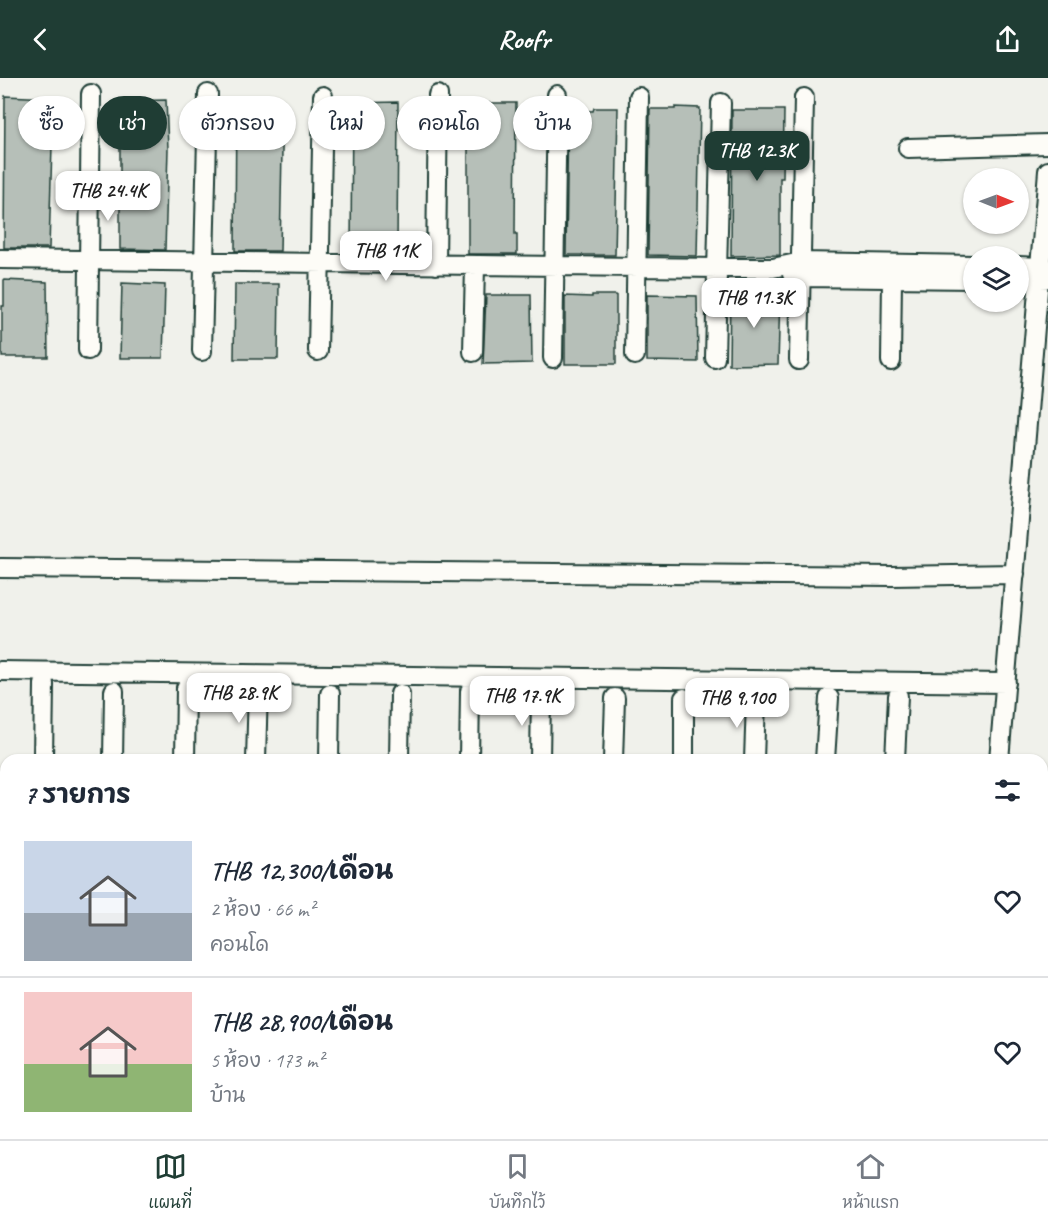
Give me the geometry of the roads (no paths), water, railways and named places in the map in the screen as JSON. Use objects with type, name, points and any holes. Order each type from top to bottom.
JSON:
[{"type":"street","points":[[88,350],[91,94]]},
{"type":"street","points":[[202,351],[208,94]]},
{"type":"street","points":[[436,265],[438,95]]},
{"type":"street","points":[[553,358],[557,95]]},
{"type":"street","points":[[635,355],[639,97]]},
{"type":"street","points":[[799,360],[804,98]]},
{"type":"street","points":[[715,358],[721,103]]},
{"type":"street","points":[[908,148],[1048,144]]},
{"type":"street","points":[[318,351],[322,150]]},
{"type":"street","points":[[1000,754],[1044,273],[1048,182]]},
{"type":"street","points":[[0,259],[773,268],[892,279],[963,279]]},
{"type":"street","points":[[801,270],[963,265]]},
{"type":"street","points":[[473,352],[475,266]]},
{"type":"street","points":[[1029,269],[1044,273]]},
{"type":"street","points":[[1029,276],[1044,273]]},
{"type":"street","points":[[891,361],[892,279]]},
{"type":"street","points":[[0,568],[880,576],[1015,574]]},
{"type":"street","points":[[0,671],[1006,683]]},
{"type":"street","points":[[43,754],[44,684]]},
{"type":"street","points":[[185,754],[186,688]]},
{"type":"street","points":[[256,754],[258,688]]},
{"type":"street","points":[[113,754],[114,691]]},
{"type":"street","points":[[469,754],[470,692]]},
{"type":"street","points":[[399,754],[400,693]]},
{"type":"street","points":[[329,754],[330,694]]},
{"type":"street","points":[[540,754],[541,695]]},
{"type":"street","points":[[895,754],[898,696]]},
{"type":"street","points":[[613,754],[615,698]]},
{"type":"street","points":[[684,698],[684,754]]},
{"type":"street","points":[[825,754],[829,698]]},
{"type":"street","points":[[754,754],[756,700]]}]
